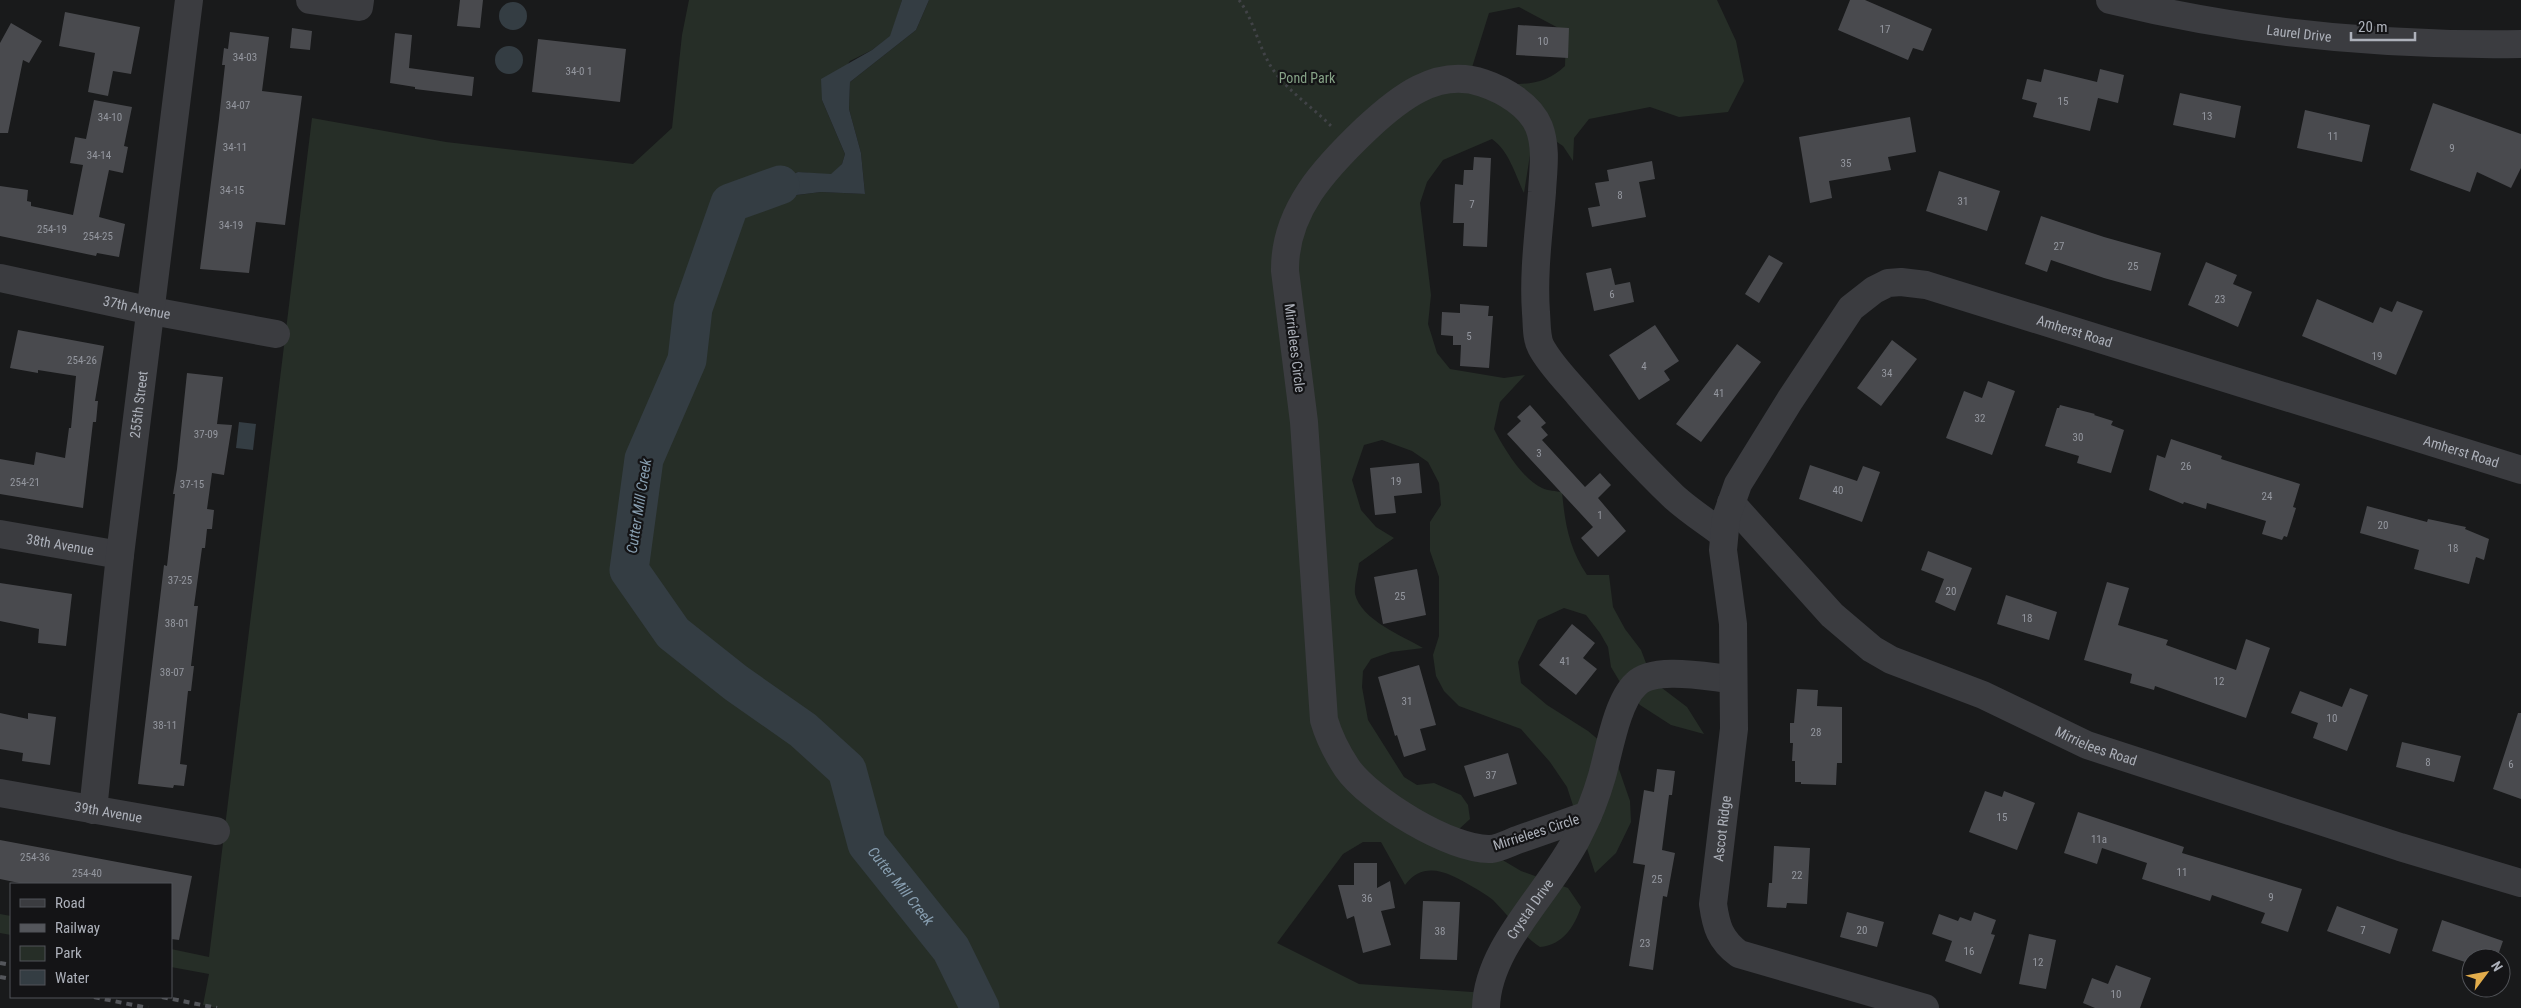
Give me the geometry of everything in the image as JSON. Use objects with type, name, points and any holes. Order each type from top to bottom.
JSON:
[{"type":"street","name":"255th Street","points":[[93,810],[120,555],[152,311],[189,0]]},
{"type":"street","points":[[310,0],[360,3]]},
{"type":"street","name":"Laurel Drive","points":[[2110,0],[2150,10],[2303,36],[2474,45],[2521,44]]},
{"type":"street","name":"Mirrielees Circle","points":[[1724,535],[1674,497],[1594,413],[1548,359],[1539,344],[1535,299],[1544,154],[1539,127],[1526,108],[1499,88],[1469,78],[1448,78],[1421,86],[1377,118],[1350,145],[1304,198],[1289,234],[1284,254],[1304,422],[1314,544],[1320,686],[1324,720],[1330,739],[1348,769],[1366,790],[1404,817],[1449,840],[1471,847],[1492,849],[1588,815],[1614,729],[1628,695],[1636,683],[1658,674],[1732,679]]},
{"type":"street","name":"37th Avenue","points":[[0,278],[152,311],[276,334]]},
{"type":"street","name":"Amherst Road","points":[[1731,503],[1738,484],[1790,400],[1851,308],[1874,290],[1888,283],[1901,282],[1926,285],[1964,295],[2521,470]]},
{"type":"street","name":"Ascot Ridge","points":[[1731,503],[1726,518],[1723,550],[1733,624],[1732,679],[1734,729],[1713,904],[1717,928],[1725,942],[1739,954],[1925,1008]]},
{"type":"street","name":"Mirrielees Road","points":[[1731,503],[1832,614],[1872,649],[1891,660],[1983,695],[2087,745],[2400,847],[2521,883]]},
{"type":"street","name":"38th Avenue","points":[[0,534],[120,555]]},
{"type":"street","name":"39th Avenue","points":[[0,793],[216,831]]},
{"type":"street","name":"Crystal Drive","points":[[1486,1008],[1486,993],[1496,961],[1572,849],[1588,815]]},
{"type":"path","points":[[1239,0],[1248,12],[1265,54],[1277,75],[1350,145]]},
{"type":"green space","name":"Pond Park","points":[[689,0],[902,0],[891,36],[872,50],[850,61],[822,100],[845,154],[842,164],[831,175],[798,172],[733,203],[821,192],[865,194],[861,153],[849,109],[850,82],[916,30],[929,0],[1717,0],[1736,41],[1744,81],[1728,112],[1679,117],[1650,107],[1589,119],[1574,138],[1573,161],[1563,146],[1554,140],[1537,145],[1530,155],[1524,193],[1507,156],[1492,139],[1443,160],[1427,182],[1420,203],[1431,295],[1428,324],[1437,353],[1450,369],[1504,378],[1525,375],[1500,402],[1494,429],[1508,453],[1528,478],[1544,489],[1562,492],[1569,535],[1581,565],[1587,575],[1609,575],[1613,607],[1625,629],[1641,650],[1649,671],[1658,685],[1687,707],[1704,734],[1671,725],[1640,705],[1620,682],[1611,667],[1608,647],[1586,615],[1564,608],[1538,620],[1518,662],[1521,683],[1547,705],[1588,731],[1613,752],[1630,801],[1631,822],[1616,853],[1595,873],[1567,787],[1550,762],[1521,729],[1459,706],[1444,691],[1436,676],[1433,655],[1439,636],[1439,577],[1430,551],[1430,522],[1441,505],[1439,483],[1428,462],[1412,451],[1382,440],[1364,445],[1352,480],[1361,510],[1376,527],[1394,538],[1359,563],[1355,594],[1365,612],[1384,626],[1423,648],[1391,652],[1371,659],[1363,671],[1362,687],[1368,720],[1404,777],[1417,785],[1434,783],[1461,795],[1468,805],[1470,819],[1458,830],[1474,843],[1521,871],[1568,888],[1581,907],[1575,921],[1566,934],[1555,943],[1540,947],[1521,931],[1493,900],[1478,890],[1455,877],[1438,871],[1420,872],[1405,885],[1381,842],[1363,842],[1343,854],[1277,943],[1359,984],[1486,993],[1486,1008],[217,1008],[203,1005],[209,974],[172,967],[172,949],[209,957],[312,118],[446,142],[633,164],[672,128],[682,35]],"holes":[[[1519,7],[1566,32],[1565,66],[1543,80],[1532,83],[1495,82],[1469,77],[1489,13]]]},
{"type":"green space","points":[[0,914],[10,916],[10,935],[0,933]]},
{"type":"water","points":[[902,0],[929,0],[916,30],[850,82],[849,109],[861,153],[865,194],[821,192],[730,203],[798,172],[831,174],[842,164],[845,154],[822,100],[821,79],[872,50],[890,36]]},
{"type":"water","points":[[513,2],[523,6],[527,16],[523,26],[513,30],[503,26],[499,16],[503,6]]},
{"type":"water","points":[[509,46],[519,50],[523,60],[519,70],[509,74],[499,70],[495,60],[499,50]]},
{"type":"water","points":[[239,422],[256,424],[253,450],[236,448]]},
{"type":"building","points":[[460,0],[483,0],[480,28],[457,26]]},
{"type":"building","points":[[1850,0],[1865,0],[1932,29],[1923,51],[1913,48],[1908,60],[1838,30]]},
{"type":"building","points":[[65,12],[140,27],[131,74],[113,71],[108,96],[88,92],[95,53],[59,46]]},
{"type":"building","points":[[11,23],[42,41],[29,63],[23,60],[8,133],[0,133],[0,43]]},
{"type":"building","points":[[1518,25],[1569,28],[1568,58],[1516,55]]},
{"type":"building","points":[[292,28],[312,31],[310,50],[290,48]]},
{"type":"building","points":[[230,32],[269,37],[262,91],[302,96],[285,225],[256,222],[249,273],[200,269],[225,65],[222,65],[224,48],[228,49]]},
{"type":"building","points":[[395,33],[412,35],[409,68],[474,77],[472,96],[415,89],[415,87],[390,83]]},
{"type":"building","points":[[538,39],[626,49],[620,102],[532,92]]},
{"type":"building","points":[[2044,69],[2097,82],[2100,69],[2124,75],[2118,103],[2098,98],[2090,131],[2033,117],[2037,103],[2022,99],[2027,79],[2041,82]]},
{"type":"building","points":[[2180,93],[2241,106],[2235,138],[2173,125]]},
{"type":"building","points":[[94,100],[132,107],[124,146],[128,147],[123,173],[109,170],[99,217],[125,224],[119,257],[97,253],[96,256],[0,236],[0,186],[28,190],[27,201],[31,202],[31,206],[73,215],[83,165],[70,163],[75,137],[86,139]]},
{"type":"building","points":[[2433,103],[2521,134],[2521,168],[2511,188],[2477,172],[2470,192],[2410,170]]},
{"type":"building","points":[[2305,110],[2370,125],[2362,162],[2297,148]]},
{"type":"building","points":[[1910,117],[1916,152],[1888,157],[1891,170],[1829,181],[1832,198],[1810,203],[1799,137]]},
{"type":"building","points":[[1474,157],[1491,158],[1487,247],[1463,246],[1464,223],[1453,223],[1455,184],[1463,185],[1464,170],[1473,170]]},
{"type":"building","points":[[1652,161],[1655,179],[1639,182],[1646,217],[1592,227],[1588,208],[1600,206],[1595,183],[1609,181],[1607,170]]},
{"type":"building","points":[[1939,171],[2000,191],[1987,231],[1926,211]]},
{"type":"building","points":[[2041,216],[2104,237],[2161,253],[2151,291],[2051,260],[2047,272],[2025,264]]},
{"type":"building","points":[[1769,255],[1783,263],[1759,303],[1745,294]]},
{"type":"building","points":[[2206,262],[2237,275],[2233,284],[2252,292],[2238,327],[2188,305]]},
{"type":"building","points":[[1611,268],[1615,285],[1630,282],[1634,302],[1594,311],[1586,273]]},
{"type":"building","points":[[2317,299],[2373,323],[2380,307],[2392,312],[2397,301],[2423,311],[2396,375],[2302,336]]},
{"type":"building","points":[[1460,304],[1489,306],[1488,316],[1493,316],[1489,368],[1460,366],[1461,345],[1453,345],[1453,336],[1441,335],[1442,312],[1460,313]]},
{"type":"building","points":[[1655,325],[1679,361],[1664,371],[1670,380],[1639,400],[1609,355]]},
{"type":"building","points":[[18,330],[104,346],[95,401],[98,401],[96,422],[93,422],[83,508],[0,494],[0,459],[34,465],[36,452],[65,458],[69,428],[71,428],[76,376],[38,370],[38,373],[10,368]]},
{"type":"building","points":[[1892,340],[1917,359],[1881,406],[1857,388]]},
{"type":"building","points":[[1737,344],[1761,362],[1701,442],[1676,424]]},
{"type":"building","points":[[187,373],[223,377],[217,424],[232,425],[224,475],[212,473],[207,509],[214,510],[212,529],[207,529],[205,548],[202,548],[194,606],[198,606],[191,666],[194,666],[191,691],[188,691],[180,764],[187,765],[184,786],[174,785],[173,788],[138,784],[164,565],[167,566]]},
{"type":"building","points":[[1988,381],[2015,391],[1992,455],[1946,438],[1964,391],[1982,398]]},
{"type":"building","points":[[1530,405],[1546,423],[1541,427],[1548,435],[1542,440],[1585,487],[1600,473],[1611,485],[1598,498],[1626,531],[1598,557],[1581,538],[1593,527],[1507,434],[1521,421],[1517,417]]},
{"type":"building","points":[[2060,405],[2113,421],[2111,425],[2124,430],[2111,473],[2077,463],[2079,456],[2045,446],[2057,408]]},
{"type":"building","points":[[2171,439],[2222,456],[2221,459],[2300,484],[2293,507],[2296,508],[2287,537],[2284,536],[2282,540],[2262,534],[2266,521],[2207,503],[2206,509],[2184,502],[2183,504],[2149,490],[2157,455],[2165,458]]},
{"type":"building","points":[[1419,463],[1422,493],[1394,496],[1396,513],[1375,515],[1370,468]]},
{"type":"building","points":[[1810,465],[1857,481],[1863,466],[1880,472],[1862,522],[1799,499]]},
{"type":"building","points":[[2367,506],[2427,522],[2428,519],[2466,527],[2465,529],[2489,539],[2484,560],[2476,557],[2469,584],[2414,569],[2419,550],[2360,533]]},
{"type":"building","points":[[1928,551],[1972,568],[1955,611],[1935,602],[1944,579],[1921,570]]},
{"type":"building","points":[[1417,569],[1426,615],[1383,624],[1374,577]]},
{"type":"building","points":[[2107,582],[2129,588],[2118,625],[2168,640],[2166,645],[2236,670],[2246,639],[2270,648],[2246,718],[2155,686],[2154,690],[2130,683],[2132,674],[2084,660]]},
{"type":"building","points":[[0,583],[72,594],[66,646],[38,643],[39,629],[0,621]]},
{"type":"building","points":[[2006,595],[2057,612],[2049,640],[1997,624]]},
{"type":"building","points":[[1572,624],[1595,643],[1583,658],[1597,669],[1576,695],[1539,665]]},
{"type":"building","points":[[1419,665],[1436,725],[1420,729],[1426,750],[1404,757],[1397,735],[1395,736],[1378,677]]},
{"type":"building","points":[[2350,688],[2368,695],[2347,751],[2313,738],[2318,723],[2291,713],[2300,691],[2342,707]]},
{"type":"building","points":[[1797,689],[1818,690],[1817,706],[1842,707],[1842,763],[1837,763],[1836,785],[1801,784],[1801,782],[1795,782],[1795,761],[1792,761],[1793,743],[1790,743],[1790,723],[1794,723]]},
{"type":"building","points":[[0,713],[28,719],[28,713],[56,717],[50,765],[22,761],[23,753],[0,749]]},
{"type":"building","points":[[2518,713],[2521,713],[2521,799],[2493,789]]},
{"type":"building","points":[[2402,742],[2461,756],[2454,782],[2396,767]]},
{"type":"building","points":[[1508,753],[1517,784],[1474,797],[1464,766]]},
{"type":"building","points":[[1657,769],[1675,771],[1672,795],[1669,795],[1662,850],[1675,853],[1667,897],[1663,896],[1653,970],[1629,966],[1645,865],[1633,863],[1644,790],[1654,792]]},
{"type":"building","points":[[1985,791],[2002,797],[2004,791],[2035,803],[2017,850],[1969,832]]},
{"type":"building","points":[[2078,812],[2184,847],[2182,853],[2302,889],[2288,932],[2261,923],[2265,913],[2212,895],[2210,901],[2142,879],[2147,863],[2102,848],[2097,864],[2064,853]]},
{"type":"building","points":[[0,840],[192,876],[179,940],[172,939],[172,883],[19,883],[0,879]]},
{"type":"building","points":[[1774,846],[1810,848],[1807,904],[1787,903],[1786,908],[1767,907],[1769,883],[1772,883]]},
{"type":"building","points":[[1354,863],[1377,863],[1377,888],[1390,881],[1395,908],[1381,911],[1391,945],[1363,953],[1354,916],[1347,919],[1338,885],[1354,885]]},
{"type":"building","points":[[1423,901],[1460,902],[1457,960],[1420,959]]},
{"type":"building","points":[[2337,906],[2398,929],[2390,954],[2327,931]]},
{"type":"building","points":[[1847,912],[1884,922],[1877,947],[1840,937]]},
{"type":"building","points":[[1974,912],[1996,920],[1991,934],[1995,935],[1981,974],[1945,961],[1952,941],[1932,934],[1939,914],[1958,921],[1960,917],[1971,921]]},
{"type":"building","points":[[2442,920],[2503,941],[2501,948],[2461,948],[2461,961],[2432,951]]},
{"type":"building","points":[[2029,934],[2056,940],[2046,989],[2019,984]]},
{"type":"building","points":[[2116,965],[2151,978],[2140,1008],[2095,1008],[2083,1003],[2092,978],[2108,984]]},
{"type":"waterway","name":"Cutter Mill Creek","points":[[780,185],[730,203],[693,308],[687,360],[644,459],[629,570],[673,633],[736,683],[803,730],[847,770],[867,844],[951,949],[980,1008]]},
{"type":"railway","points":[[0,963],[10,965]]},
{"type":"railway","points":[[0,977],[10,979]]},
{"type":"railway","points":[[99,998],[148,1008]]},
{"type":"railway","points":[[167,998],[217,1008]]}]
